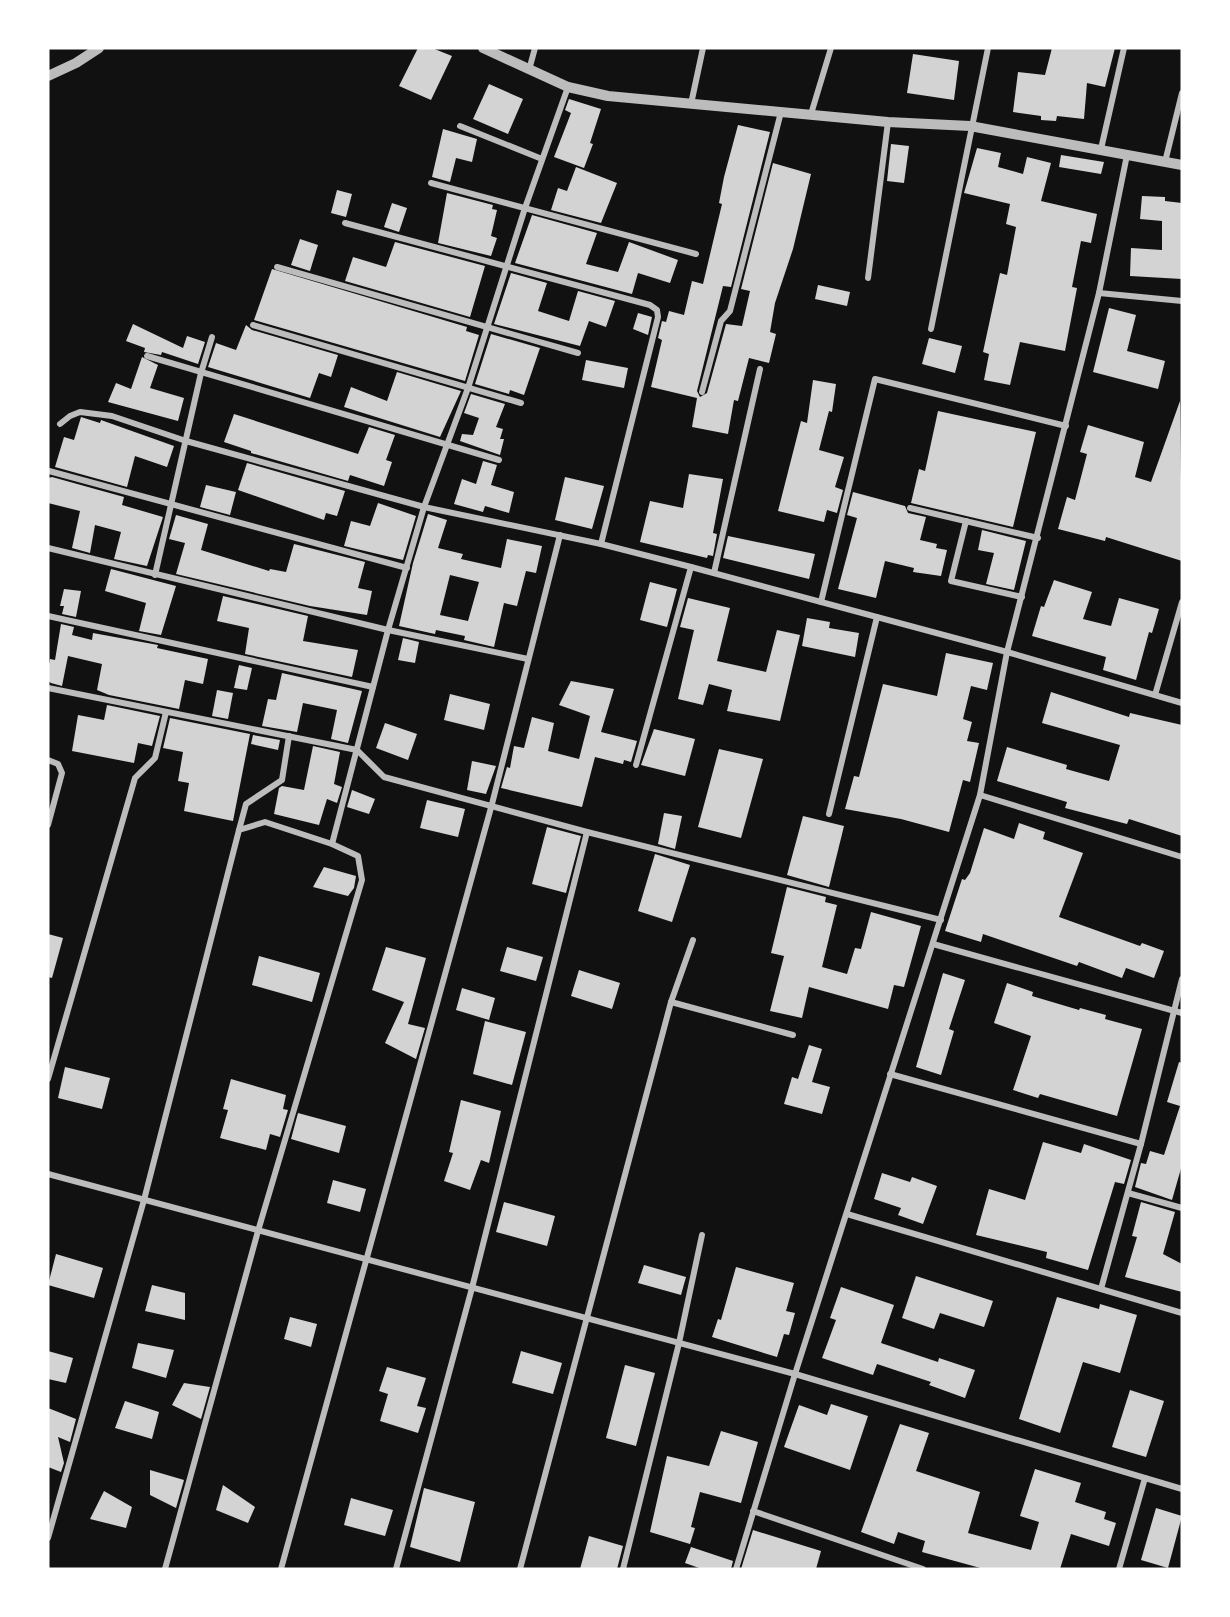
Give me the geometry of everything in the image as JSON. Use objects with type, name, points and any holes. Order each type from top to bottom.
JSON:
[{"type":"street","points":[[48,76],[89,51],[99,48]]},
{"type":"street","points":[[483,48],[528,71],[568,87],[608,96],[888,122],[970,126],[1182,165]]},
{"type":"street","points":[[528,71],[535,48]]},
{"type":"street","points":[[691,104],[703,48]]},
{"type":"street","points":[[811,114],[831,48]]},
{"type":"street","points":[[931,329],[970,126],[988,48]]},
{"type":"street","points":[[1101,149],[1124,48]]},
{"type":"street","points":[[332,844],[388,630],[424,507],[468,388],[506,265],[568,87]]},
{"type":"street","points":[[1165,163],[1182,93]]},
{"type":"street","points":[[702,392],[721,321],[730,311],[781,112]]},
{"type":"street","points":[[868,278],[888,122]]},
{"type":"street","points":[[460,126],[542,159]]},
{"type":"street","points":[[736,1569],[795,1374],[980,795],[1007,652],[1099,293],[1127,155]]},
{"type":"street","points":[[431,183],[696,254]]},
{"type":"street","points":[[345,223],[650,305],[657,310],[658,317],[643,384],[601,544]]},
{"type":"street","points":[[277,267],[578,353]]},
{"type":"street","points":[[1099,293],[1182,301]]},
{"type":"street","points":[[254,325],[521,404]]},
{"type":"street","points":[[155,575],[201,373],[212,337]]},
{"type":"street","points":[[147,356],[499,460]]},
{"type":"street","points":[[714,573],[760,369]]},
{"type":"street","points":[[821,602],[875,379],[1066,426]]},
{"type":"street","points":[[60,424],[80,412],[95,412],[186,441],[424,507],[601,544],[691,567],[1007,652],[1182,703]]},
{"type":"street","points":[[49,471],[406,568]]},
{"type":"street","points":[[910,508],[1038,538]]},
{"type":"street","points":[[966,521],[951,581],[1022,597]]},
{"type":"street","points":[[281,1569],[368,1261],[492,804],[560,535]]},
{"type":"street","points":[[48,548],[388,630],[528,659]]},
{"type":"street","points":[[636,765],[691,567]]},
{"type":"street","points":[[1155,695],[1182,602]]},
{"type":"street","points":[[48,616],[374,687]]},
{"type":"street","points":[[829,814],[877,617]]},
{"type":"street","points":[[48,688],[357,750],[384,777],[492,804],[587,832],[941,920]]},
{"type":"street","points":[[48,1079],[135,778],[155,758],[166,711]]},
{"type":"street","points":[[48,1538],[144,1200],[246,804],[282,780],[289,736]]},
{"type":"street","points":[[48,760],[58,764],[62,773],[48,825]]},
{"type":"street","points":[[980,795],[1182,857]]},
{"type":"street","points":[[165,1569],[258,1231],[362,880],[358,856],[332,844],[265,822],[238,831]]},
{"type":"street","points":[[396,1569],[472,1288],[587,832]]},
{"type":"street","points":[[520,1569],[671,1002],[693,940]]},
{"type":"street","points":[[933,944],[1182,1013]]},
{"type":"street","points":[[1101,1289],[1141,1144],[1172,1010],[1182,979]]},
{"type":"street","points":[[671,1002],[793,1035]]},
{"type":"street","points":[[890,1074],[1141,1144]]},
{"type":"street","points":[[48,1174],[795,1374],[1182,1489]]},
{"type":"street","points":[[1128,1193],[1182,1208]]},
{"type":"street","points":[[847,1214],[1182,1314]]},
{"type":"street","points":[[623,1569],[679,1343],[702,1235]]},
{"type":"street","points":[[1119,1569],[1145,1478]]},
{"type":"street","points":[[753,1511],[923,1569]]},
{"type":"building","points":[[418,48],[432,48],[452,56],[431,100],[399,86]]},
{"type":"building","points":[[1052,48],[1115,48],[1105,87],[1087,83],[1084,119],[1057,116],[1056,121],[1041,120],[1041,116],[1013,112],[1018,72],[1045,75]]},
{"type":"building","points":[[913,54],[959,61],[954,100],[907,93]]},
{"type":"building","points":[[489,84],[523,99],[508,134],[473,119]]},
{"type":"building","points":[[569,99],[601,109],[590,143],[593,144],[584,168],[554,157],[571,113],[565,110]]},
{"type":"building","points":[[738,125],[770,132],[731,287],[723,286],[697,391],[700,397],[707,393],[726,324],[742,326],[750,291],[741,289],[773,163],[811,174],[793,249],[775,303],[770,332],[776,334],[769,363],[749,358],[738,401],[734,400],[728,434],[692,427],[697,398],[651,387],[662,340],[658,338],[662,321],[666,322],[669,311],[684,315],[692,281],[703,284],[722,204],[719,203],[724,177]]},
{"type":"building","points":[[443,129],[477,139],[472,162],[456,158],[450,182],[432,177]]},
{"type":"building","points":[[891,144],[909,146],[904,183],[887,181]]},
{"type":"building","points":[[977,148],[1001,153],[998,167],[1023,174],[1027,157],[1051,163],[1041,201],[1097,214],[1091,243],[1081,241],[1072,287],[1077,288],[1065,351],[1020,342],[1010,385],[984,380],[989,354],[983,352],[1000,273],[1007,275],[1016,227],[1006,224],[1010,204],[964,193]]},
{"type":"building","points":[[1061,155],[1104,162],[1101,174],[1059,167]]},
{"type":"building","points":[[576,167],[617,183],[601,223],[551,210],[558,188],[567,191]]},
{"type":"building","points":[[337,190],[352,194],[346,217],[331,213]]},
{"type":"building","points":[[447,193],[493,205],[492,209],[497,210],[491,236],[497,238],[491,256],[438,243]]},
{"type":"building","points":[[1142,196],[1165,197],[1165,201],[1182,203],[1182,279],[1130,276],[1131,248],[1162,250],[1162,221],[1140,219]]},
{"type":"building","points":[[392,203],[407,208],[399,232],[384,227]]},
{"type":"building","points":[[532,215],[597,233],[586,264],[618,272],[629,242],[678,260],[670,283],[638,273],[632,294],[515,263]]},
{"type":"building","points":[[300,239],[318,245],[310,271],[291,265]]},
{"type":"building","points":[[395,242],[485,266],[470,317],[345,281],[353,257],[386,267]]},
{"type":"building","points":[[272,269],[467,327],[466,331],[479,335],[465,381],[254,320]]},
{"type":"building","points":[[511,273],[547,283],[538,311],[569,321],[578,291],[615,301],[606,327],[589,321],[580,346],[494,324]]},
{"type":"building","points":[[818,285],[850,292],[847,306],[815,299]]},
{"type":"building","points":[[1109,308],[1136,315],[1127,351],[1165,361],[1158,389],[1093,372]]},
{"type":"building","points":[[638,313],[652,317],[648,335],[633,329]]},
{"type":"building","points":[[133,324],[183,348],[187,336],[205,342],[198,364],[162,352],[161,355],[144,352],[145,348],[126,341]]},
{"type":"building","points":[[246,325],[252,330],[338,355],[331,377],[319,373],[310,398],[208,367],[216,343],[236,350]]},
{"type":"building","points":[[491,334],[540,348],[524,395],[510,390],[509,394],[475,384]]},
{"type":"building","points":[[929,338],[962,346],[955,373],[922,364]]},
{"type":"building","points":[[142,357],[158,365],[150,388],[184,398],[178,421],[108,402],[116,383],[131,389]]},
{"type":"building","points":[[586,360],[628,368],[624,388],[582,380]]},
{"type":"building","points":[[397,372],[461,391],[440,437],[344,407],[351,387],[387,401]]},
{"type":"building","points":[[813,380],[836,384],[832,412],[829,411],[819,450],[844,457],[835,487],[843,490],[837,513],[827,510],[824,522],[778,511],[801,421],[807,423]]},
{"type":"building","points":[[471,394],[505,404],[496,427],[503,429],[500,439],[504,439],[500,455],[460,441],[462,434],[473,435],[479,418],[464,413]]},
{"type":"building","points":[[1180,401],[1182,561],[1106,537],[1105,541],[1058,529],[1067,497],[1075,500],[1087,454],[1080,452],[1088,425],[1144,442],[1135,477],[1151,482]]},
{"type":"building","points":[[938,411],[1036,432],[1013,527],[911,503],[919,469],[925,471]]},
{"type":"building","points":[[234,414],[358,454],[369,427],[395,435],[386,460],[392,462],[384,486],[350,475],[348,481],[251,453],[251,451],[224,442]]},
{"type":"building","points":[[81,417],[100,423],[101,420],[174,446],[167,467],[135,456],[127,487],[55,467],[64,437],[74,440]]},
{"type":"building","points":[[483,461],[497,465],[491,485],[514,492],[509,513],[485,506],[483,512],[454,504],[462,479],[476,484]]},
{"type":"building","points":[[247,463],[345,491],[337,516],[326,513],[324,520],[238,490]]},
{"type":"building","points":[[689,474],[723,479],[713,533],[717,534],[713,556],[708,555],[707,558],[640,542],[650,501],[683,508]]},
{"type":"building","points":[[52,477],[124,497],[122,505],[163,517],[147,566],[114,559],[121,532],[95,525],[90,553],[72,548],[80,511],[48,503],[48,478]]},
{"type":"building","points":[[565,477],[604,486],[592,529],[555,520]]},
{"type":"building","points":[[206,485],[236,492],[230,515],[200,507]]},
{"type":"building","points":[[853,492],[905,506],[908,513],[926,517],[920,540],[937,544],[936,548],[947,550],[941,576],[913,572],[914,568],[885,561],[876,598],[838,589],[857,518],[847,515]]},
{"type":"building","points":[[378,503],[416,516],[403,560],[344,546],[351,521],[370,526]]},
{"type":"building","points":[[428,514],[447,520],[438,548],[463,554],[461,559],[501,568],[507,539],[542,546],[536,573],[526,571],[517,606],[504,603],[494,647],[464,640],[465,636],[436,630],[435,634],[399,626],[413,563]],"holes":[[[450,575],[479,582],[468,621],[440,615]]]},
{"type":"building","points":[[176,515],[208,524],[201,550],[269,571],[270,569],[286,572],[294,544],[365,562],[358,588],[372,591],[367,615],[310,606],[176,574],[185,543],[169,539]]},
{"type":"building","points":[[982,530],[1026,541],[1014,590],[986,584],[994,553],[978,550]]},
{"type":"building","points":[[728,536],[815,554],[809,579],[723,558]]},
{"type":"building","points":[[111,569],[176,586],[161,635],[139,631],[146,603],[105,591]]},
{"type":"building","points":[[1054,580],[1092,592],[1083,619],[1111,626],[1119,598],[1159,609],[1152,633],[1149,632],[1136,680],[1103,670],[1106,657],[1032,636],[1041,606],[1044,607]]},
{"type":"building","points":[[650,582],[677,589],[667,627],[640,620]]},
{"type":"building","points":[[64,589],[81,591],[76,617],[62,614],[64,606],[60,606]]},
{"type":"building","points":[[223,596],[308,616],[303,641],[358,650],[352,677],[245,654],[249,628],[217,621]]},
{"type":"building","points":[[688,598],[730,608],[717,661],[766,672],[777,630],[800,635],[780,721],[727,711],[732,690],[709,684],[703,705],[678,699],[694,630],[680,627]]},
{"type":"building","points":[[807,618],[830,622],[829,628],[859,633],[855,657],[802,646]]},
{"type":"building","points":[[61,624],[74,627],[72,635],[92,640],[93,633],[158,645],[157,648],[208,659],[203,684],[185,680],[179,709],[109,695],[97,690],[102,664],[68,656],[62,686],[51,683],[48,681],[48,670],[50,659],[55,660]]},
{"type":"building","points":[[403,638],[419,642],[415,663],[398,660]]},
{"type":"building","points":[[946,653],[993,663],[987,690],[971,686],[963,719],[972,722],[967,741],[979,743],[970,782],[963,780],[949,832],[901,819],[845,809],[854,776],[859,777],[883,684],[937,696]]},
{"type":"building","points":[[239,665],[252,668],[247,690],[234,688]]},
{"type":"building","points":[[282,673],[362,691],[348,743],[331,739],[337,710],[303,703],[297,732],[262,726],[268,699],[276,700]]},
{"type":"building","points":[[571,681],[614,689],[601,732],[637,741],[631,762],[624,760],[623,764],[595,757],[582,807],[501,788],[507,767],[510,768],[514,746],[524,748],[532,717],[554,723],[548,751],[579,759],[590,716],[559,705]]},
{"type":"building","points":[[217,690],[233,693],[228,719],[212,716]]},
{"type":"building","points":[[1051,692],[1129,717],[1130,713],[1182,725],[1182,836],[1129,819],[1127,824],[1065,808],[1067,802],[997,781],[1007,747],[1067,765],[1066,769],[1109,781],[1120,745],[1042,723]]},
{"type":"building","points":[[450,694],[490,704],[484,730],[444,720]]},
{"type":"building","points":[[107,705],[160,716],[152,746],[138,743],[134,763],[72,751],[78,715],[104,720]]},
{"type":"building","points":[[170,718],[250,734],[233,821],[184,811],[189,783],[178,781],[183,752],[163,748]]},
{"type":"building","points":[[385,723],[417,734],[408,760],[376,748]]},
{"type":"building","points":[[654,729],[695,739],[685,776],[641,765]]},
{"type":"building","points":[[253,735],[280,740],[278,750],[251,744]]},
{"type":"building","points":[[313,746],[340,752],[334,784],[342,787],[337,803],[327,799],[319,825],[274,814],[279,788],[282,786],[304,790]]},
{"type":"building","points":[[719,749],[763,759],[741,838],[698,827]]},
{"type":"building","points":[[472,761],[496,766],[486,794],[467,790]]},
{"type":"building","points":[[352,790],[375,799],[369,814],[347,807]]},
{"type":"building","points":[[427,800],[465,809],[458,837],[420,828]]},
{"type":"building","points":[[664,813],[682,816],[675,849],[658,844]]},
{"type":"building","points":[[803,816],[844,826],[829,887],[787,875]]},
{"type":"building","points":[[1019,823],[1045,832],[1043,839],[1083,853],[1059,917],[1140,946],[1142,943],[1164,951],[1154,978],[1126,968],[1122,978],[1079,962],[1077,966],[983,934],[981,942],[945,931],[962,879],[965,880],[970,873],[984,828],[1014,839]]},
{"type":"building","points":[[547,827],[581,836],[566,893],[532,884]]},
{"type":"building","points":[[655,854],[690,865],[672,922],[638,911]]},
{"type":"building","points":[[324,867],[356,876],[354,888],[348,896],[313,887]]},
{"type":"building","points":[[787,887],[826,897],[825,902],[837,905],[822,967],[847,974],[855,948],[861,949],[871,912],[921,926],[904,987],[894,985],[888,1009],[809,987],[802,1018],[770,1011],[784,956],[771,953]]},
{"type":"building","points":[[48,934],[63,938],[52,978],[48,977]]},
{"type":"building","points":[[386,947],[426,958],[408,1024],[425,1028],[416,1059],[385,1043],[404,1002],[372,990]]},
{"type":"building","points":[[507,947],[543,957],[536,981],[500,971]]},
{"type":"building","points":[[259,956],[320,973],[312,1002],[252,985]]},
{"type":"building","points":[[579,970],[620,983],[612,1009],[571,996]]},
{"type":"building","points":[[943,973],[965,980],[949,1029],[954,1031],[941,1075],[916,1067]]},
{"type":"building","points":[[1007,983],[1033,992],[1032,996],[1079,1010],[1080,1008],[1106,1015],[1105,1019],[1142,1029],[1117,1116],[1040,1094],[1038,1098],[1013,1090],[1031,1036],[994,1023]]},
{"type":"building","points":[[462,988],[495,998],[489,1020],[456,1010]]},
{"type":"building","points":[[485,1021],[526,1032],[512,1085],[473,1074]]},
{"type":"building","points":[[809,1045],[822,1049],[812,1082],[830,1087],[822,1114],[784,1104],[792,1077],[798,1079]]},
{"type":"building","points":[[1179,1062],[1182,1063],[1182,1165],[1172,1200],[1135,1187],[1141,1163],[1146,1164],[1150,1151],[1164,1155],[1180,1106],[1167,1102]]},
{"type":"building","points":[[65,1067],[110,1078],[102,1109],[58,1098]]},
{"type":"building","points":[[231,1079],[286,1095],[283,1109],[288,1110],[280,1137],[270,1134],[266,1150],[220,1138],[228,1110],[223,1109]]},
{"type":"building","points":[[461,1100],[501,1111],[489,1163],[481,1160],[470,1190],[444,1181],[453,1153],[449,1152]]},
{"type":"building","points":[[298,1113],[346,1126],[339,1153],[291,1139]]},
{"type":"building","points":[[1043,1142],[1081,1153],[1084,1144],[1131,1160],[1124,1184],[1115,1182],[1088,1270],[1046,1258],[1047,1252],[976,1235],[989,1189],[1025,1200]]},
{"type":"building","points":[[882,1173],[910,1182],[912,1177],[937,1186],[923,1224],[898,1215],[901,1208],[874,1199]]},
{"type":"building","points":[[333,1180],[366,1189],[360,1212],[327,1203]]},
{"type":"building","points":[[504,1202],[555,1216],[547,1246],[496,1232]]},
{"type":"building","points":[[1141,1202],[1175,1212],[1163,1254],[1182,1264],[1182,1292],[1125,1277],[1137,1237],[1132,1236]]},
{"type":"building","points":[[56,1254],[103,1268],[94,1298],[48,1285]]},
{"type":"building","points":[[644,1265],[686,1277],[681,1295],[638,1283]]},
{"type":"building","points":[[736,1267],[794,1283],[786,1311],[795,1313],[789,1335],[784,1334],[777,1357],[712,1337],[718,1319],[721,1320]]},
{"type":"building","points":[[916,1276],[993,1301],[984,1327],[940,1313],[934,1329],[902,1318]]},
{"type":"building","points":[[152,1285],[185,1293],[185,1320],[145,1311]]},
{"type":"building","points":[[841,1287],[894,1305],[881,1343],[938,1362],[939,1358],[975,1370],[965,1398],[929,1385],[931,1382],[877,1364],[873,1375],[822,1358],[836,1320],[830,1318]]},
{"type":"building","points":[[1057,1297],[1099,1309],[1100,1304],[1137,1315],[1120,1373],[1083,1362],[1060,1433],[1019,1419]]},
{"type":"building","points":[[290,1317],[317,1324],[311,1347],[284,1339]]},
{"type":"building","points":[[138,1343],[174,1350],[166,1378],[132,1368]]},
{"type":"building","points":[[48,1351],[73,1358],[66,1383],[48,1379]]},
{"type":"building","points":[[521,1351],[562,1363],[553,1394],[512,1383]]},
{"type":"building","points":[[625,1365],[655,1373],[636,1446],[606,1438]]},
{"type":"building","points":[[387,1367],[426,1378],[417,1406],[426,1408],[418,1433],[380,1421],[388,1394],[379,1391]]},
{"type":"building","points":[[184,1383],[210,1387],[201,1419],[172,1405]]},
{"type":"building","points":[[1130,1390],[1164,1401],[1146,1457],[1112,1447]]},
{"type":"building","points":[[125,1401],[159,1412],[152,1439],[115,1428]]},
{"type":"building","points":[[831,1404],[868,1416],[850,1470],[784,1447],[799,1405],[827,1415]]},
{"type":"building","points":[[48,1408],[76,1419],[70,1442],[58,1437],[64,1463],[61,1472],[48,1467]]},
{"type":"building","points":[[900,1424],[929,1433],[916,1471],[980,1492],[968,1533],[1031,1550],[1039,1522],[1020,1516],[1035,1469],[1081,1483],[1075,1502],[1106,1512],[1104,1519],[1116,1523],[1109,1546],[1071,1534],[1060,1569],[984,1569],[922,1552],[925,1541],[898,1532],[894,1544],[861,1532]]},
{"type":"building","points":[[721,1431],[758,1442],[741,1503],[700,1492],[691,1527],[695,1528],[690,1544],[650,1532],[667,1456],[709,1466]]},
{"type":"building","points":[[150,1470],[184,1480],[176,1508],[150,1495]]},
{"type":"building","points":[[223,1485],[255,1507],[248,1523],[216,1510]]},
{"type":"building","points":[[424,1488],[475,1502],[460,1562],[410,1547]]},
{"type":"building","points":[[104,1491],[132,1507],[126,1528],[90,1519]]},
{"type":"building","points":[[351,1498],[393,1510],[385,1536],[344,1525]]},
{"type":"building","points":[[1156,1508],[1182,1516],[1168,1568],[1141,1560]]},
{"type":"building","points":[[753,1530],[821,1551],[816,1569],[741,1569]]},
{"type":"building","points":[[589,1536],[623,1546],[617,1569],[580,1569]]},
{"type":"building","points":[[691,1547],[733,1561],[731,1569],[702,1569],[685,1563]]}]
